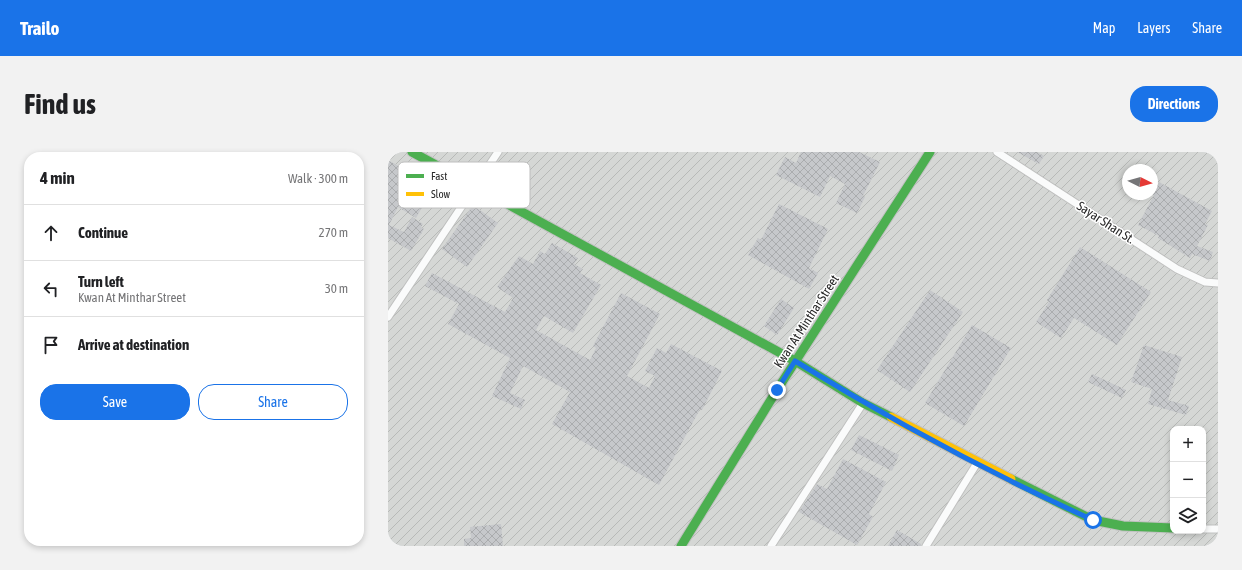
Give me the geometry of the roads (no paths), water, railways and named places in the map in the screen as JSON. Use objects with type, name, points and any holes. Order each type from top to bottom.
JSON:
[{"type":"street","points":[[412,152],[431,162]]},
{"type":"street","points":[[491,162],[498,152]]},
{"type":"street","name":"Kwan At Minthar Street","points":[[681,546],[795,361],[930,152]]},
{"type":"street","name":"Sayar Shan St.","points":[[997,152],[1178,269],[1205,282],[1218,283]]},
{"type":"street","points":[[388,317],[460,208]]},
{"type":"street","points":[[515,208],[795,361],[863,403],[977,463],[1093,520],[1123,526],[1170,528]]},
{"type":"street","points":[[771,546],[863,403]]},
{"type":"street","points":[[926,546],[977,463]]},
{"type":"street","points":[[1206,529],[1218,530]]}]
